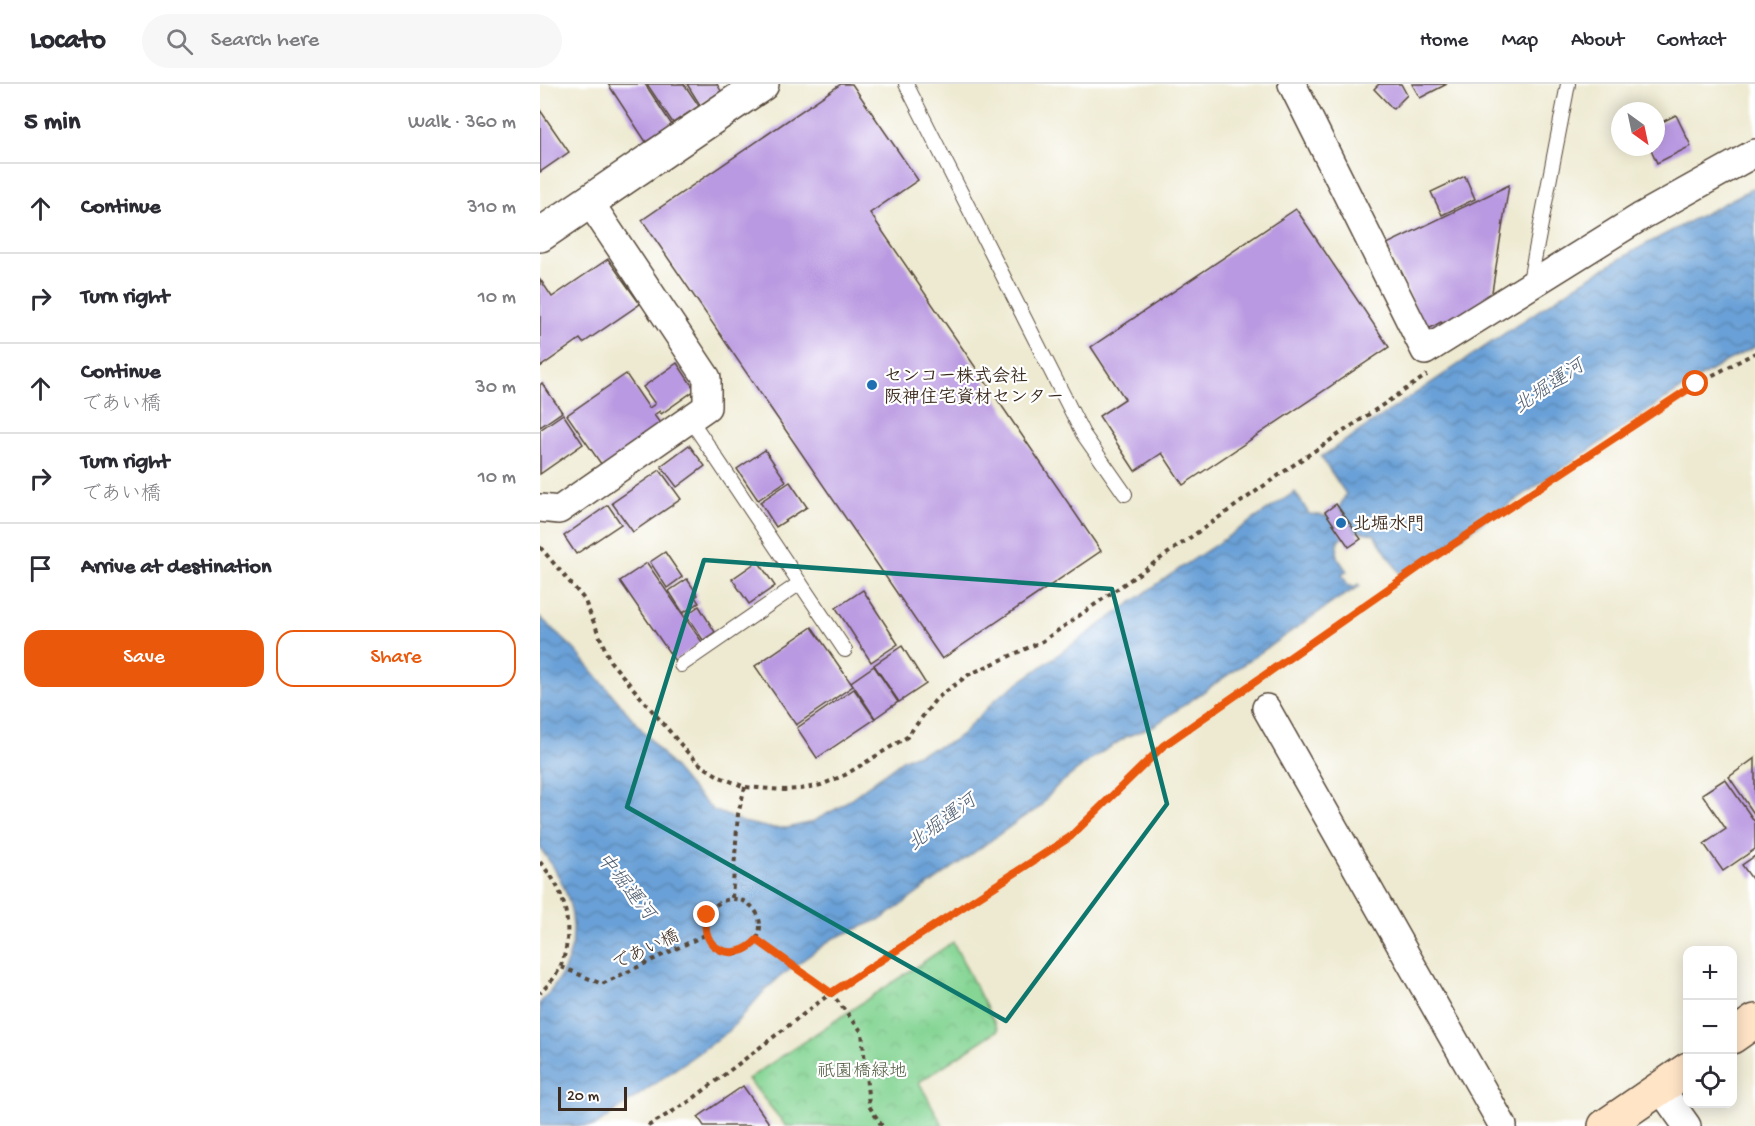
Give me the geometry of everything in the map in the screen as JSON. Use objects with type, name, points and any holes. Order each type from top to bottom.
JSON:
[{"type":"main road","points":[[1737,1034],[1755,1021]]},
{"type":"main road","points":[[1605,1126],[1683,1072]]},
{"type":"street","points":[[540,235],[762,84]]},
{"type":"street","points":[[1292,84],[1425,351],[1642,216],[1755,153]]},
{"type":"street","points":[[540,508],[559,510],[707,407],[707,378],[589,201]]},
{"type":"street","points":[[1266,708],[1503,1126]]},
{"type":"street","points":[[1660,1088],[1687,1126]]},
{"type":"lane","points":[[906,84],[1083,434],[1125,494]]},
{"type":"lane","points":[[1529,286],[1568,84]]},
{"type":"lane","points":[[690,419],[845,650]]},
{"type":"lane","points":[[681,665],[800,583]]},
{"type":"path","points":[[648,1126],[690,1101],[831,993],[1070,837],[1163,746],[1428,561],[1696,384],[1755,353]]},
{"type":"path","points":[[540,546],[584,599],[610,661],[688,753],[701,765],[720,777],[745,787],[784,790],[821,785],[845,775],[907,737],[936,699],[968,675],[1043,641],[1292,466],[1433,371]]},
{"type":"path","points":[[745,787],[738,814],[732,898],[748,903],[759,915],[760,932],[757,940],[831,993],[862,1032],[868,1106],[882,1126]]},
{"type":"path","points":[[540,862],[562,897],[567,922],[567,940],[561,967],[540,993]]},
{"type":"path","name":"であい橋","points":[[732,898],[724,899],[711,909],[705,923],[707,934],[716,947],[724,952],[742,952],[757,940]]},
{"type":"path","name":"であい橋","points":[[561,967],[602,984],[707,934]]},
{"type":"highlighted area","points":[[704,560],[1112,589],[1167,804],[1006,1021],[627,807]]},
{"type":"green space","name":"祇園橋緑地","points":[[953,942],[998,1030],[919,1082],[943,1126],[786,1126],[748,1079]]},
{"type":"water","name":"北堀運河","points":[[1755,187],[1755,347],[1725,362],[1665,399],[1402,577],[1374,534],[1355,531],[1339,508],[1346,494],[1321,457],[1578,284],[1637,249]]},
{"type":"water","points":[[1295,492],[1309,514],[1328,516],[1343,537],[1338,540],[1337,557],[1347,571],[1342,575],[1349,587],[1358,584],[1360,586],[1155,725],[1126,737],[1094,757],[1056,787],[1039,808],[883,918],[832,939],[765,990],[729,1031],[595,1126],[540,1126],[540,1003],[566,965],[572,946],[573,926],[564,887],[540,848],[540,617],[574,649],[690,787],[713,810],[743,822],[770,828],[787,828],[812,822],[838,808],[904,759],[951,742],[997,698],[1170,575]]},
{"type":"building","points":[[608,84],[645,84],[672,125],[646,142]]},
{"type":"building","points":[[647,84],[684,84],[699,106],[673,123]]},
{"type":"building","points":[[687,84],[717,84],[721,91],[700,105]]},
{"type":"building","name":"センコー株式会社 阪神住宅資材センター","points":[[841,84],[852,84],[918,180],[870,213],[1101,551],[942,659],[642,220]]},
{"type":"building","points":[[1379,84],[1401,84],[1407,95],[1393,109],[1374,89]]},
{"type":"building","points":[[1412,84],[1447,84],[1420,98]]},
{"type":"building","points":[[540,110],[569,152],[540,172]]},
{"type":"building","points":[[1676,115],[1691,146],[1657,163],[1654,156],[1665,156],[1665,120]]},
{"type":"building","points":[[1465,176],[1475,199],[1442,215],[1431,192]]},
{"type":"building","points":[[1509,185],[1491,298],[1443,325],[1441,322],[1425,331],[1387,244]]},
{"type":"building","points":[[1296,209],[1389,347],[1183,485],[1162,453],[1135,471],[1099,416],[1125,399],[1091,347]]},
{"type":"building","points":[[608,259],[640,304],[583,343],[580,339],[540,367],[540,279],[552,297]]},
{"type":"building","points":[[677,363],[695,390],[661,414],[660,411],[654,415],[665,430],[606,471],[567,415],[626,374],[649,408],[655,404],[643,387]]},
{"type":"building","points":[[542,383],[562,412],[540,427],[540,385]]},
{"type":"building","points":[[563,414],[583,444],[540,474],[540,430]]},
{"type":"building","points":[[689,445],[705,466],[677,487],[661,466]]},
{"type":"building","points":[[765,450],[786,481],[758,500],[737,469]]},
{"type":"building","points":[[660,470],[681,499],[633,532],[612,503]]},
{"type":"building","points":[[790,482],[807,507],[776,527],[760,502]]},
{"type":"building","name":"北堀水門","points":[[1336,504],[1361,539],[1349,547],[1325,512]]},
{"type":"building","points":[[608,505],[621,524],[576,554],[564,536]]},
{"type":"building","points":[[665,552],[682,577],[667,588],[650,562]]},
{"type":"building","points":[[758,561],[775,586],[749,604],[732,579]]},
{"type":"building","points":[[647,563],[702,642],[675,661],[620,581]]},
{"type":"building","points":[[687,579],[698,595],[695,597],[699,603],[683,613],[669,591]]},
{"type":"building","points":[[863,590],[898,644],[871,662],[836,608]]},
{"type":"building","points":[[699,606],[715,632],[703,640],[686,615]]},
{"type":"building","points":[[812,627],[853,686],[796,725],[755,666]]},
{"type":"building","points":[[902,646],[926,684],[899,702],[874,665]]},
{"type":"building","points":[[874,666],[898,702],[875,718],[851,682]]},
{"type":"building","points":[[854,689],[875,719],[817,758],[797,728]]},
{"type":"building","points":[[1755,758],[1755,815],[1729,777]]},
{"type":"building","points":[[1725,779],[1755,822],[1755,849],[1723,871],[1704,844],[1726,829],[1702,794]]},
{"type":"building","points":[[1755,856],[1755,877],[1752,879],[1742,865]]},
{"type":"building","points":[[743,1086],[771,1126],[704,1126],[698,1117]]},
{"type":"place","name":"センコー株式会社 阪神住宅資材センター","points":[[872,385]]},
{"type":"place","name":"北堀水門","points":[[1341,523]]},
{"type":"route","points":[[707,915],[706,932],[709,940],[716,947],[724,952],[742,952],[757,940],[831,993],[1070,837],[1163,746],[1428,561],[1696,384]]},
{"type":"water label","name":"中堀運河","points":[[627,885]]}]
